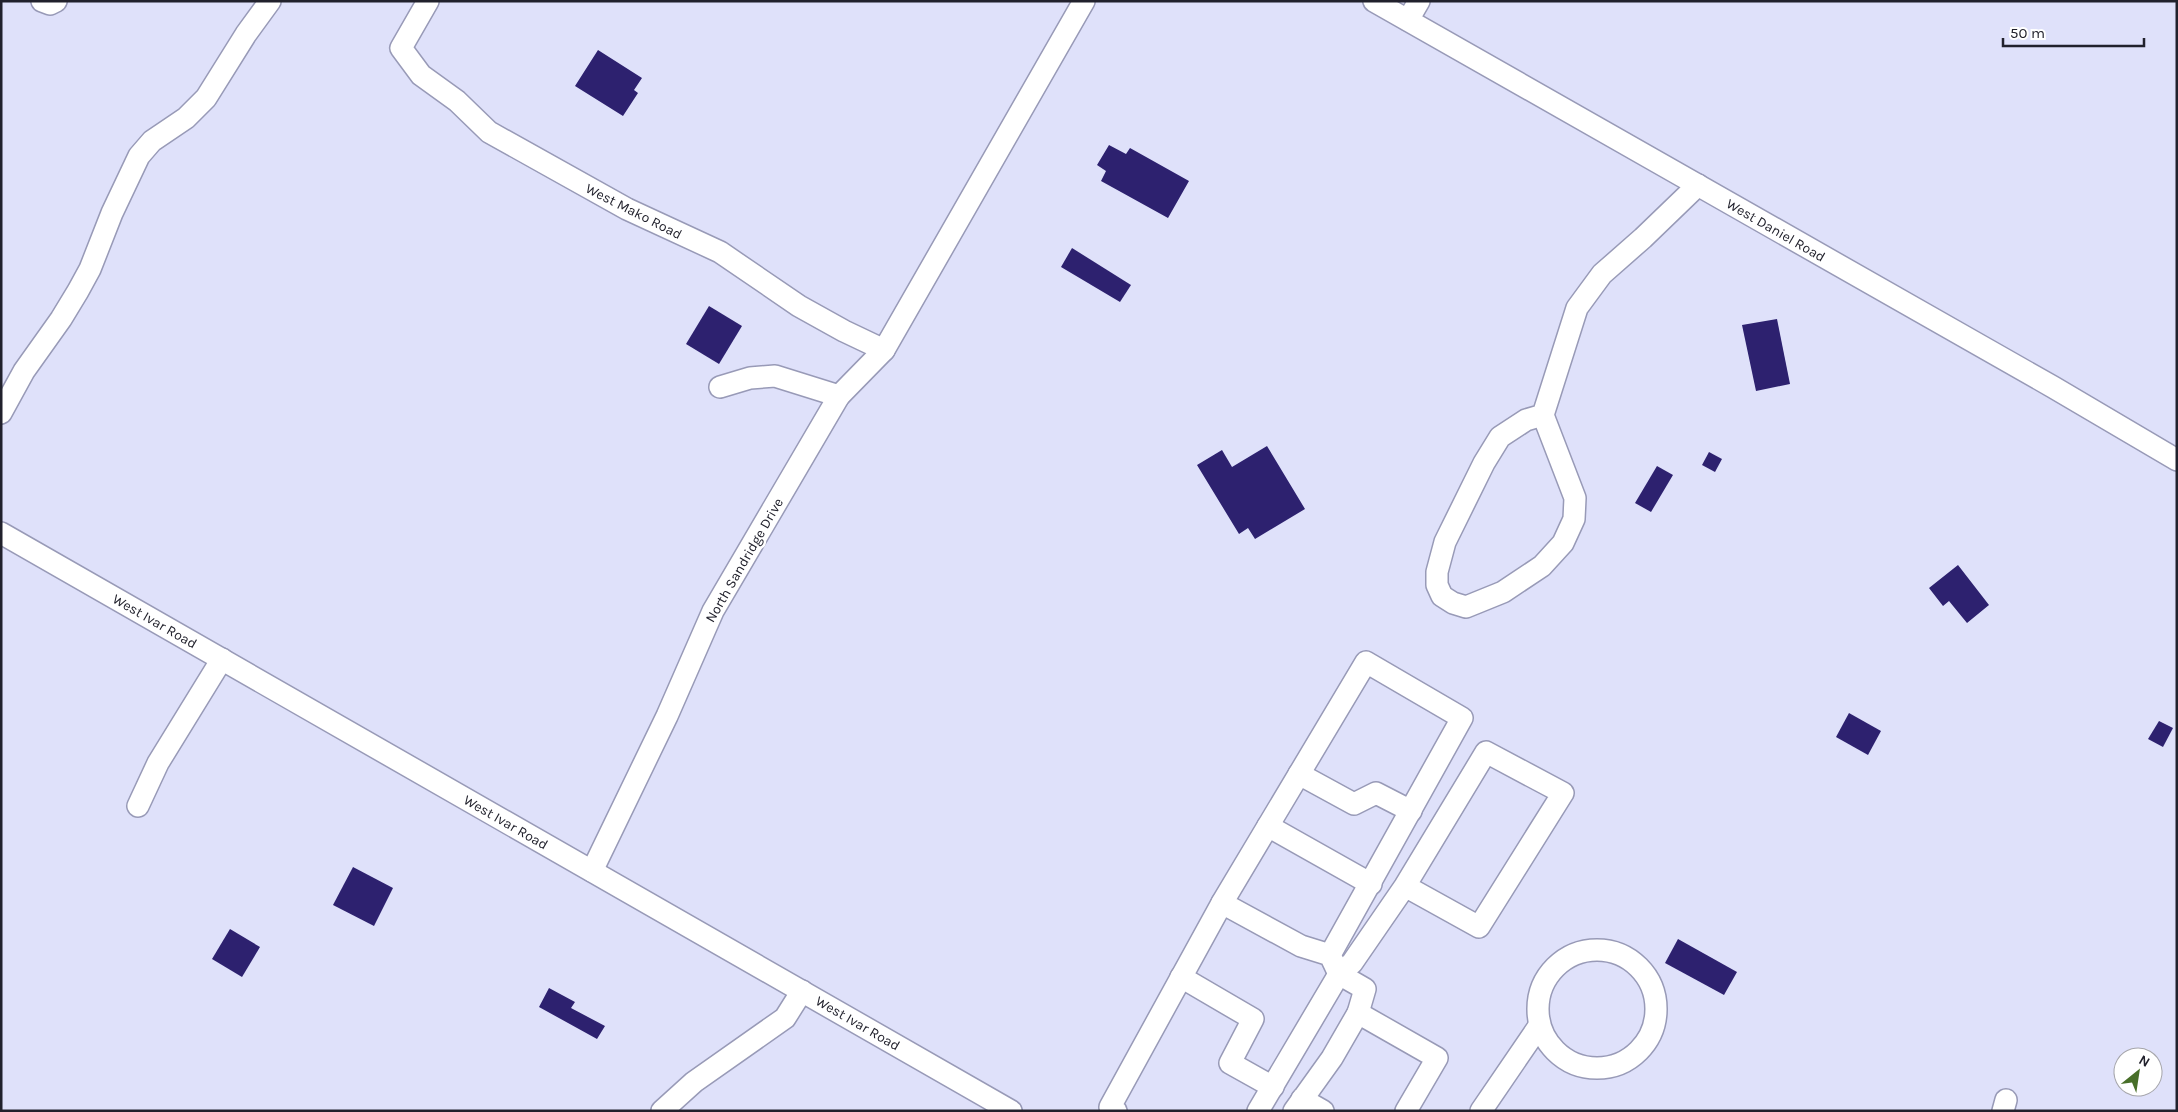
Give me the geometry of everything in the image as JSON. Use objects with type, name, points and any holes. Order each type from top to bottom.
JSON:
[{"type":"street","points":[[42,1],[50,4],[56,1]]},
{"type":"street","points":[[1,413],[24,371],[61,319],[90,270],[112,212],[139,156],[152,142],[186,118],[206,98],[246,34],[270,1]]},
{"type":"street","name":"West Mako Road","points":[[428,1],[402,48],[421,75],[457,100],[489,132],[627,209],[720,252],[800,306],[844,332],[884,350]]},
{"type":"street","name":"North Sandridge Drive","points":[[592,871],[667,716],[713,611],[839,396],[884,350],[1084,1]]},
{"type":"street","name":"West Daniel Road","points":[[1374,1],[2053,387],[2177,460]]},
{"type":"street","points":[[1408,20],[1419,1]]},
{"type":"street","points":[[1543,414],[1526,420],[1500,437],[1484,463],[1445,542],[1436,572],[1437,585],[1442,596],[1453,603],[1466,606],[1503,592],[1542,566],[1563,543],[1574,520],[1575,498],[1543,414],[1577,308],[1602,274],[1698,185]]},
{"type":"street","points":[[720,387],[750,378],[776,376],[839,396]]},
{"type":"street","name":"West Ivar Road","points":[[1,533],[1011,1111]]},
{"type":"street","points":[[138,806],[158,763],[222,659]]},
{"type":"street","points":[[1111,1110],[1222,903],[1366,662],[1462,718],[1330,955]]},
{"type":"street","points":[[1258,1111],[1339,974],[1352,963],[1405,886],[1486,752],[1563,793],[1479,927],[1405,886]]},
{"type":"street","points":[[1300,774],[1354,804],[1376,793],[1411,811]]},
{"type":"street","points":[[1268,826],[1371,884]]},
{"type":"street","points":[[1222,903],[1301,946],[1330,955],[1339,974],[1365,989],[1358,1013],[1332,1058],[1298,1105],[1323,1111]]},
{"type":"street","points":[[1482,1111],[1539,1026],[1540,996],[1546,978],[1558,964],[1575,954],[1593,949],[1612,951],[1629,959],[1643,971],[1653,987],[1657,1007],[1656,1017],[1654,1027],[1645,1045],[1630,1059],[1611,1066],[1590,1068],[1571,1062],[1555,1049],[1539,1026]]},
{"type":"street","points":[[1181,977],[1254,1019],[1230,1063],[1272,1087]]},
{"type":"street","points":[[662,1111],[694,1082],[785,1018],[802,991]]},
{"type":"street","points":[[1358,1013],[1437,1058],[1406,1111]]},
{"type":"building","points":[[598,50],[642,78],[634,90],[638,93],[623,116],[575,86]]},
{"type":"building","points":[[1109,145],[1126,154],[1130,148],[1189,181],[1168,218],[1101,181],[1106,171],[1097,165]]},
{"type":"building","points":[[1072,248],[1131,285],[1120,302],[1061,267]]},
{"type":"building","points":[[709,306],[742,326],[719,364],[686,344]]},
{"type":"building","points":[[1777,319],[1790,384],[1756,391],[1742,325]]},
{"type":"building","points":[[1267,446],[1305,509],[1255,539],[1248,528],[1239,534],[1197,465],[1222,450],[1232,467]]},
{"type":"building","points":[[1709,452],[1722,459],[1715,472],[1702,465]]},
{"type":"building","points":[[1657,466],[1673,475],[1651,512],[1635,503]]},
{"type":"building","points":[[1958,565],[1989,605],[1967,623],[1949,601],[1943,606],[1929,588]]},
{"type":"building","points":[[1849,713],[1881,731],[1868,755],[1836,737]]},
{"type":"building","points":[[2159,721],[2173,728],[2163,747],[2148,739]]},
{"type":"building","points":[[353,867],[393,888],[374,926],[333,905]]},
{"type":"building","points":[[230,929],[260,947],[242,977],[212,959]]},
{"type":"building","points":[[1678,939],[1737,972],[1724,995],[1665,963]]},
{"type":"building","points":[[549,988],[575,1002],[571,1008],[605,1026],[597,1039],[539,1007]]}]
